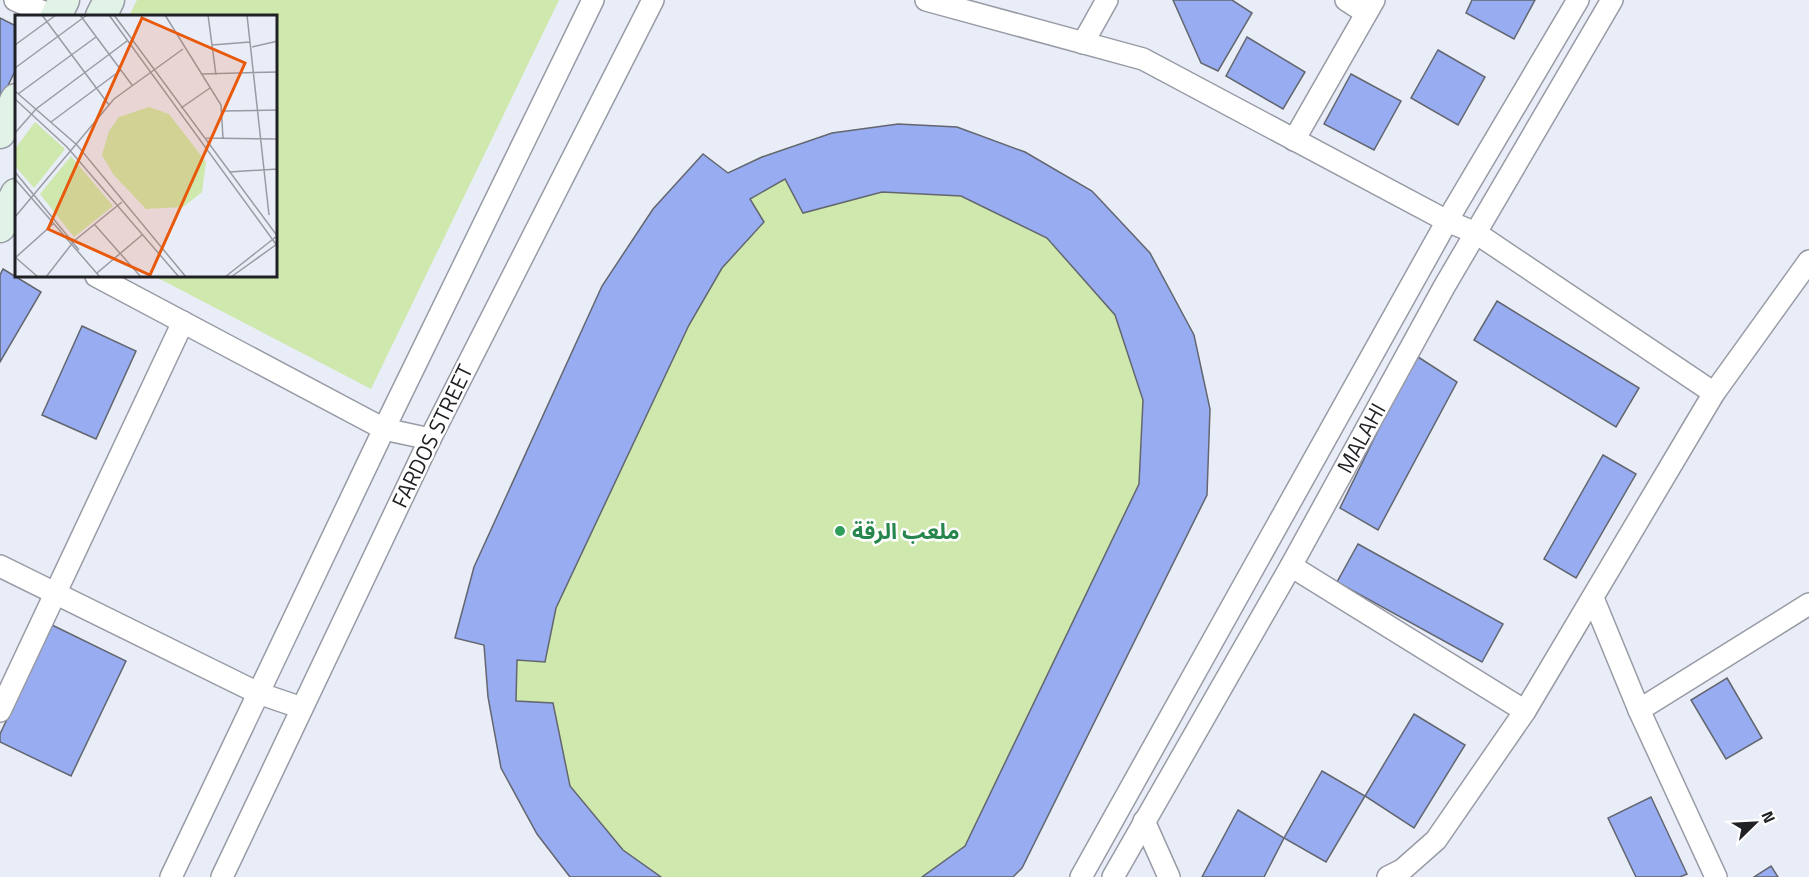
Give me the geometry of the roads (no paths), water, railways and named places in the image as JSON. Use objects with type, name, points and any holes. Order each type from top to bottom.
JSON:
[{"type":"main road","points":[[55,15],[64,0]]},
{"type":"main road","points":[[102,15],[109,0]]},
{"type":"main road","points":[[0,133],[15,101]]},
{"type":"main road","points":[[4,228],[15,197]]},
{"type":"street","points":[[15,0],[52,15]]},
{"type":"street","name":"FARDOS STREET","points":[[171,877],[384,429],[592,0]]},
{"type":"street","name":"FARDOS STREET","points":[[222,877],[430,439],[653,0]]},
{"type":"street","points":[[926,0],[1143,59],[1447,221],[1476,233],[1714,393]]},
{"type":"street","points":[[1083,43],[1107,0]]},
{"type":"street","points":[[1294,140],[1370,7],[1346,0]]},
{"type":"street","name":"MALAHI","points":[[1081,877],[1447,221],[1578,0]]},
{"type":"street","name":"MALAHI","points":[[1113,877],[1291,566],[1444,287],[1612,0]]},
{"type":"street","points":[[1399,875],[1436,840],[1525,711],[1714,393],[1809,261]]},
{"type":"street","points":[[100,278],[384,429],[430,439]]},
{"type":"street","points":[[0,711],[183,322]]},
{"type":"street","points":[[0,566],[258,693],[302,708]]},
{"type":"street","points":[[1291,566],[1525,711]]},
{"type":"street","points":[[1593,598],[1639,710],[1716,877]]},
{"type":"street","points":[[1639,710],[1809,604]]},
{"type":"street","points":[[1144,821],[1169,877]]},
{"type":"place","name":"ملعب الرقة","points":[[840,531]]}]
